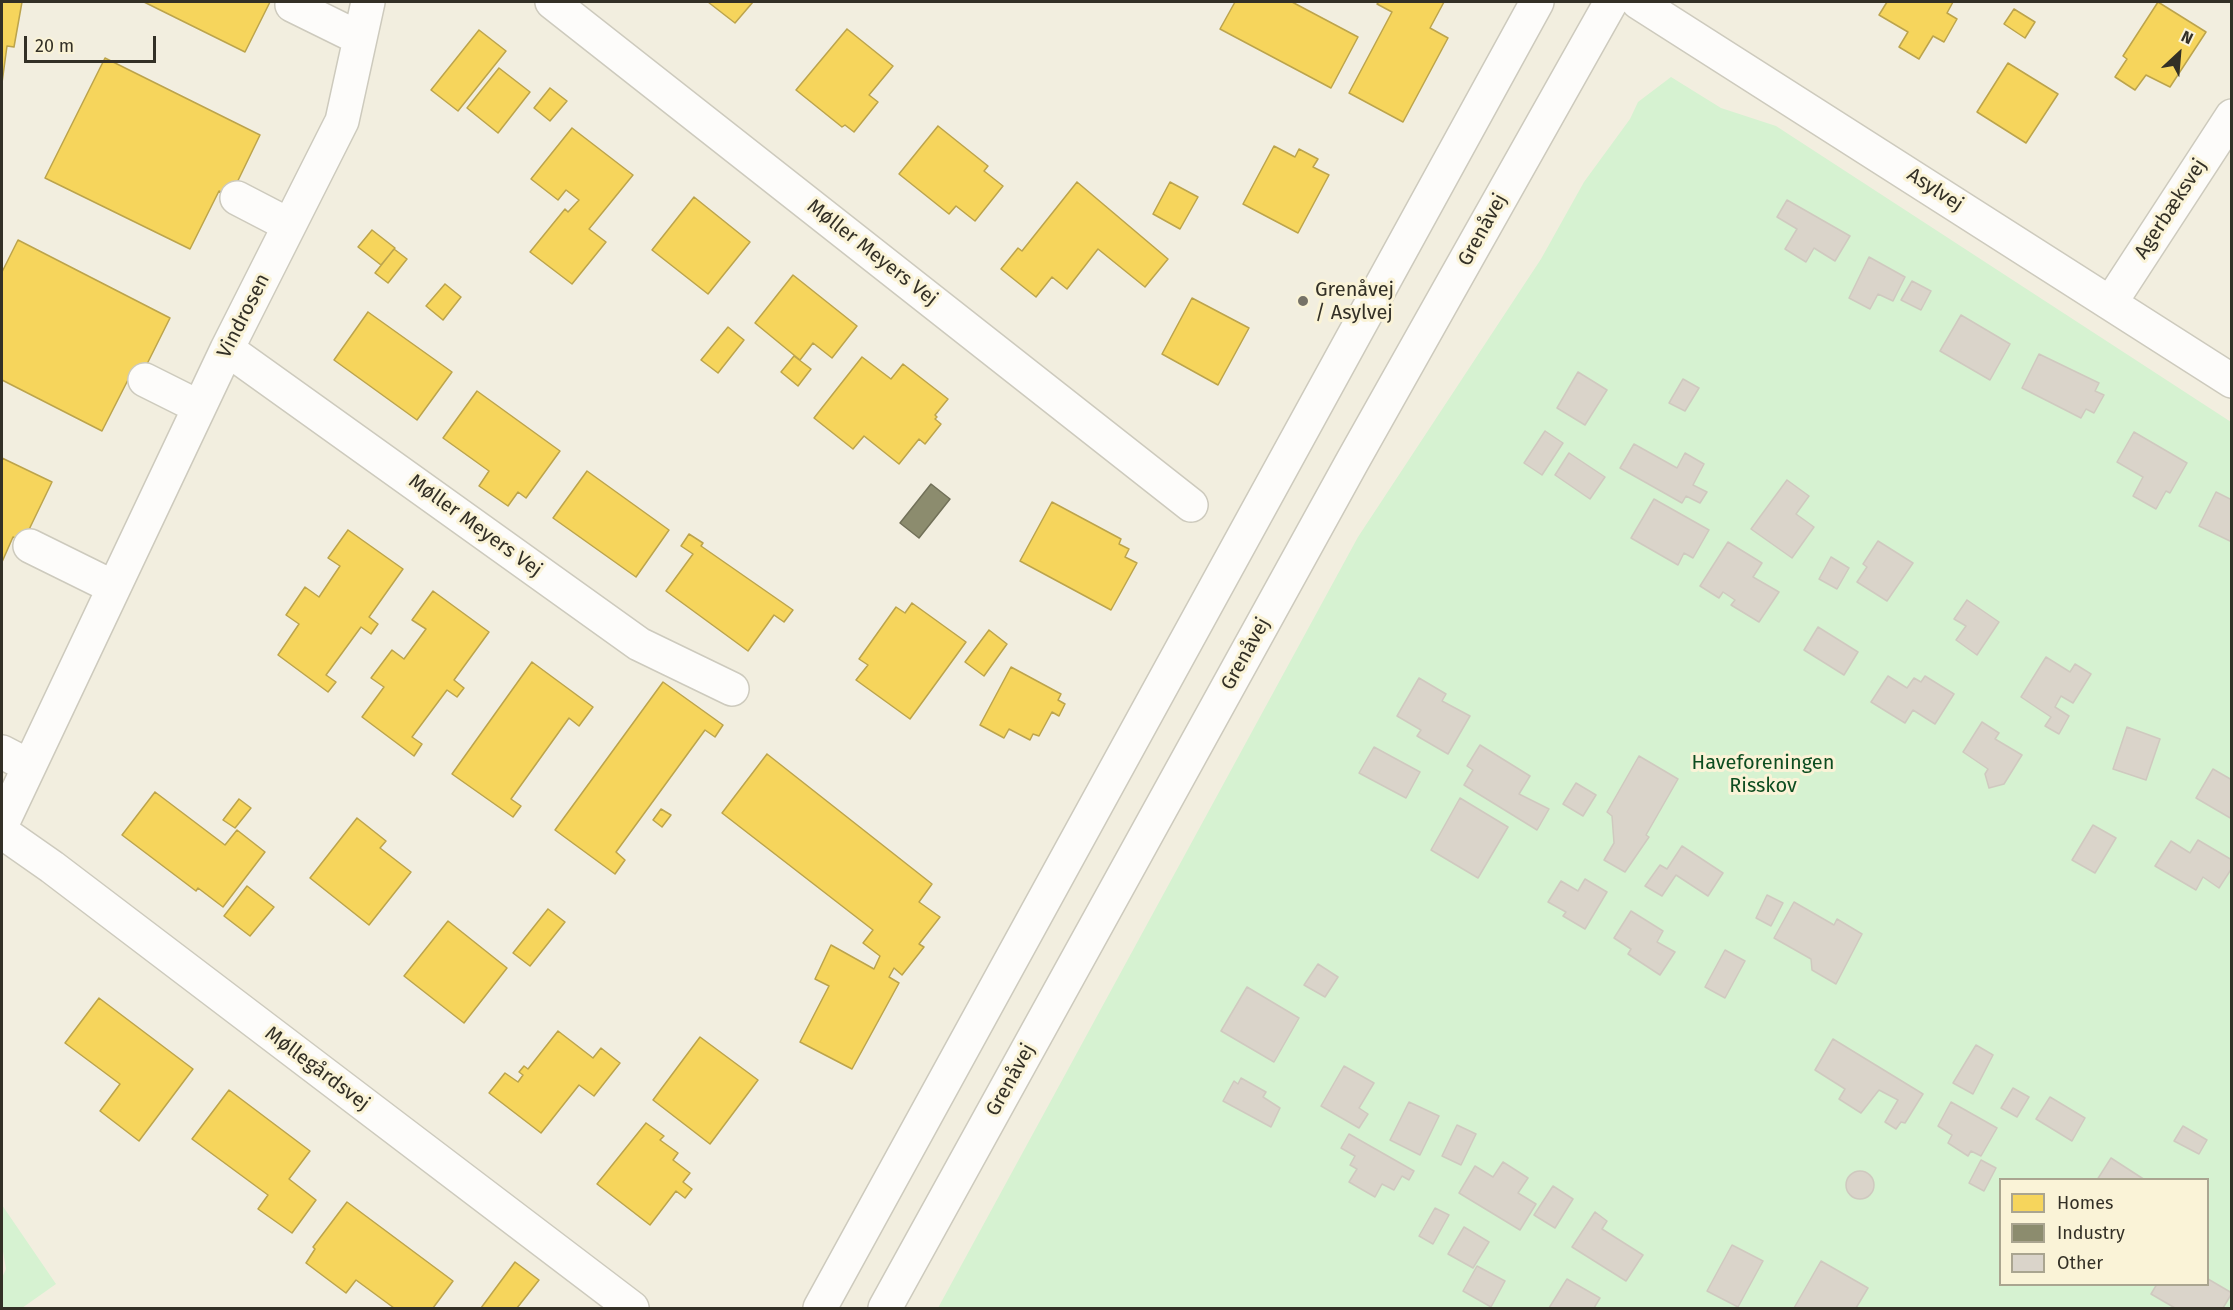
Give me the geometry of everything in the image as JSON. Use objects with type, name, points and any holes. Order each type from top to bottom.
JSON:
[{"type":"street","name":"Vindrosen","points":[[2,824],[15,759],[113,587],[226,349],[342,122],[368,2]]},
{"type":"street","name":"Møller Meyers Vej","points":[[552,2],[1191,505]]},
{"type":"street","points":[[820,1308],[1537,2]]},
{"type":"street","name":"Grenåvej","points":[[885,1308],[1352,462],[1611,2]]},
{"type":"street","name":"Asylvej","points":[[1638,2],[2232,381]]},
{"type":"street","points":[[292,5],[359,38]]},
{"type":"street","name":"Agerbæksvej","points":[[2111,302],[2232,116]]},
{"type":"street","points":[[237,198],[290,225]]},
{"type":"street","name":"Møller Meyers Vej","points":[[226,349],[639,644],[732,689]]},
{"type":"street","points":[[145,380],[199,407]]},
{"type":"street","points":[[30,546],[113,587]]},
{"type":"street","name":"Møllegårdsvej","points":[[2,832],[52,867],[632,1308]]},
{"type":"green space","name":"Haveforeningen Risskov","points":[[1671,77],[1721,108],[1776,126],[2231,422],[2231,1308],[938,1308],[1358,537],[1541,259],[1584,182],[1630,119],[1638,102]]},
{"type":"green space","points":[[2,1205],[56,1284],[22,1308],[2,1308],[2,1278],[6,1269],[2,1245]]},
{"type":"building: Homes","points":[[2,2],[22,2],[14,47],[7,46],[2,83]]},
{"type":"building: Homes","points":[[144,2],[270,2],[245,52]]},
{"type":"building: Homes","points":[[708,2],[753,2],[735,23]]},
{"type":"building: Homes","points":[[1235,2],[1292,2],[1358,37],[1331,88],[1220,29]]},
{"type":"building: Homes","points":[[1379,2],[1444,2],[1430,28],[1448,38],[1403,122],[1349,93],[1392,12],[1377,4]]},
{"type":"building: Homes","points":[[1887,2],[1953,2],[1947,13],[1957,19],[1944,42],[1933,36],[1919,59],[1899,47],[1908,32],[1879,15]]},
{"type":"building: Homes","points":[[2158,2],[2206,32],[2170,87],[2146,75],[2135,90],[2115,77],[2127,59],[2123,56]]},
{"type":"building: Homes","points":[[2014,9],[2035,22],[2025,38],[2004,24]]},
{"type":"building: Homes","points":[[847,29],[893,66],[869,95],[878,102],[854,132],[845,125],[842,127],[796,90]]},
{"type":"building: Homes","points":[[479,30],[506,51],[458,111],[431,90]]},
{"type":"building: Homes","points":[[105,58],[260,135],[230,197],[219,191],[190,249],[45,178]]},
{"type":"building: Homes","points":[[2008,63],[2058,94],[2026,143],[1977,112]]},
{"type":"building: Homes","points":[[499,68],[530,92],[498,133],[467,108]]},
{"type":"building: Homes","points":[[550,88],[567,101],[550,121],[534,108]]},
{"type":"building: Homes","points":[[938,126],[988,166],[984,171],[1003,186],[975,221],[956,206],[949,214],[899,174]]},
{"type":"building: Homes","points":[[572,128],[633,175],[589,229],[606,242],[572,284],[530,252],[565,209],[568,212],[579,200],[566,190],[558,200],[531,179]]},
{"type":"building: Homes","points":[[1274,146],[1295,157],[1299,149],[1318,159],[1313,167],[1329,175],[1298,233],[1243,204]]},
{"type":"building: Homes","points":[[1077,182],[1168,259],[1145,287],[1098,249],[1067,289],[1052,277],[1036,297],[1001,269],[1018,248],[1022,251]]},
{"type":"building: Homes","points":[[1170,182],[1198,197],[1180,229],[1153,214]]},
{"type":"building: Homes","points":[[694,197],[750,242],[708,294],[652,250]]},
{"type":"building: Homes","points":[[372,230],[395,248],[381,265],[358,247]]},
{"type":"building: Homes","points":[[18,240],[170,318],[141,376],[132,372],[102,431],[2,380],[2,272]]},
{"type":"building: Homes","points":[[394,249],[407,259],[388,283],[375,273]]},
{"type":"building: Homes","points":[[793,275],[857,326],[832,358],[813,343],[800,360],[755,323]]},
{"type":"building: Homes","points":[[445,284],[461,297],[443,320],[426,306]]},
{"type":"building: Homes","points":[[1192,298],[1249,328],[1218,385],[1162,354]]},
{"type":"building: Homes","points":[[368,312],[452,372],[417,420],[334,360]]},
{"type":"building: Homes","points":[[728,327],[744,340],[718,373],[701,360]]},
{"type":"building: Homes","points":[[794,356],[811,369],[798,386],[781,372]]},
{"type":"building: Homes","points":[[862,357],[891,379],[903,364],[948,399],[935,415],[937,417],[935,419],[941,424],[925,444],[919,439],[899,464],[864,436],[853,449],[814,418]]},
{"type":"building: Homes","points":[[477,391],[560,451],[526,498],[518,492],[508,506],[479,486],[489,471],[443,438]]},
{"type":"building: Homes","points":[[2,458],[52,482],[23,542],[13,537],[2,562]]},
{"type":"building: Homes","points":[[587,471],[669,530],[636,577],[553,518]]},
{"type":"building: Homes","points":[[1052,502],[1121,539],[1119,544],[1129,549],[1125,557],[1137,563],[1111,610],[1020,561]]},
{"type":"building: Homes","points":[[348,530],[403,569],[369,617],[378,624],[371,634],[361,627],[326,675],[336,682],[328,692],[278,655],[299,624],[286,615],[305,587],[319,597],[340,566],[328,558]]},
{"type":"building: Homes","points":[[689,534],[703,543],[701,546],[793,610],[784,622],[774,615],[748,651],[666,591],[693,554],[681,546]]},
{"type":"building: Homes","points":[[433,591],[489,632],[454,680],[464,688],[457,697],[447,690],[412,737],[422,744],[414,756],[362,717],[384,687],[371,678],[392,650],[404,659],[426,629],[412,620]]},
{"type":"building: Homes","points":[[912,603],[966,642],[910,719],[856,680],[868,665],[859,659],[896,607],[905,613]]},
{"type":"building: Homes","points":[[989,630],[1007,644],[984,676],[965,662]]},
{"type":"building: Homes","points":[[532,662],[593,707],[579,726],[569,718],[511,799],[521,806],[513,817],[452,774]]},
{"type":"building: Homes","points":[[1011,667],[1061,694],[1058,700],[1065,704],[1059,716],[1052,712],[1039,736],[1033,734],[1030,740],[1009,729],[1004,738],[980,725]]},
{"type":"building: Homes","points":[[663,682],[723,725],[715,737],[705,730],[616,852],[625,860],[615,874],[555,830]]},
{"type":"building: Homes","points":[[767,754],[932,884],[919,902],[940,917],[919,944],[924,947],[902,975],[894,968],[889,977],[899,983],[852,1069],[800,1042],[829,986],[815,979],[831,945],[874,969],[880,956],[863,943],[873,930],[722,813]]},
{"type":"building: Homes","points":[[155,792],[225,845],[237,830],[265,852],[223,907],[198,888],[196,891],[122,835]]},
{"type":"building: Homes","points":[[239,799],[251,808],[235,828],[223,820]]},
{"type":"building: Homes","points":[[661,809],[671,815],[662,827],[653,820]]},
{"type":"building: Homes","points":[[357,818],[386,841],[380,848],[411,872],[369,925],[310,878]]},
{"type":"building: Homes","points":[[247,886],[274,907],[250,936],[224,916]]},
{"type":"building: Homes","points":[[548,909],[565,922],[530,966],[513,953]]},
{"type":"building: Homes","points":[[448,921],[507,968],[464,1023],[404,976]]},
{"type":"building: Homes","points":[[99,998],[193,1069],[139,1141],[100,1111],[120,1084],[65,1043]]},
{"type":"building: Homes","points":[[558,1031],[593,1058],[601,1048],[620,1063],[594,1096],[579,1085],[541,1133],[489,1093],[505,1073],[518,1082],[523,1075],[519,1072],[524,1066],[528,1069]]},
{"type":"building: Homes","points":[[700,1037],[758,1080],[710,1144],[653,1100]]},
{"type":"building: Homes","points":[[229,1090],[310,1151],[289,1179],[316,1200],[292,1233],[258,1209],[268,1195],[192,1139]]},
{"type":"building: Homes","points":[[646,1123],[664,1136],[660,1140],[678,1153],[673,1160],[690,1173],[683,1182],[692,1189],[685,1198],[676,1191],[650,1225],[597,1184]]},
{"type":"building: Homes","points":[[347,1202],[453,1281],[433,1308],[394,1308],[356,1280],[346,1293],[306,1263],[315,1249],[313,1247]]},
{"type":"building: Homes","points":[[515,1262],[539,1280],[517,1308],[481,1308]]},
{"type":"building: Industry","points":[[931,484],[950,499],[919,538],[900,523]]},
{"type":"building: Other","points":[[1787,200],[1850,236],[1835,261],[1814,248],[1806,262],[1785,249],[1797,229],[1777,217]]},
{"type":"building: Other","points":[[1869,257],[1905,277],[1893,301],[1878,294],[1870,309],[1849,298]]},
{"type":"building: Other","points":[[1912,281],[1931,291],[1921,310],[1901,300]]},
{"type":"building: Other","points":[[1961,315],[2010,344],[1990,380],[1940,351]]},
{"type":"building: Other","points":[[2039,354],[2099,383],[2095,391],[2104,395],[2094,413],[2086,409],[2081,418],[2022,388]]},
{"type":"building: Other","points":[[1578,372],[1607,390],[1585,425],[1557,408]]},
{"type":"building: Other","points":[[1683,379],[1699,388],[1685,411],[1669,403]]},
{"type":"building: Other","points":[[1545,431],[1563,443],[1542,475],[1524,463]]},
{"type":"building: Other","points":[[2134,432],[2187,463],[2170,493],[2166,491],[2156,509],[2133,496],[2143,477],[2117,462]]},
{"type":"building: Other","points":[[1634,444],[1677,468],[1685,453],[1704,464],[1693,485],[1707,492],[1700,503],[1686,496],[1682,503],[1620,468]]},
{"type":"building: Other","points":[[1569,453],[1605,477],[1590,499],[1555,475]]},
{"type":"building: Other","points":[[1787,480],[1809,496],[1796,514],[1814,527],[1792,558],[1751,529]]},
{"type":"building: Other","points":[[2216,492],[2232,500],[2232,542],[2199,526]]},
{"type":"building: Other","points":[[1654,499],[1709,530],[1693,558],[1684,553],[1678,565],[1631,538]]},
{"type":"building: Other","points":[[1878,541],[1913,563],[1887,601],[1857,582],[1867,567],[1863,564]]},
{"type":"building: Other","points":[[1728,542],[1762,563],[1753,577],[1779,592],[1759,622],[1731,605],[1735,600],[1723,592],[1719,598],[1700,586]]},
{"type":"building: Other","points":[[1831,557],[1849,568],[1837,589],[1819,579]]},
{"type":"building: Other","points":[[1967,600],[1999,622],[1977,655],[1956,640],[1966,626],[1954,619]]},
{"type":"building: Other","points":[[1818,627],[1858,652],[1844,675],[1804,650]]},
{"type":"building: Other","points":[[2046,657],[2070,672],[2075,664],[2091,674],[2073,703],[2061,696],[2055,707],[2069,716],[2059,734],[2045,726],[2051,717],[2021,697]]},
{"type":"building: Other","points":[[1888,676],[1907,688],[1914,678],[1921,682],[1925,676],[1954,694],[1935,724],[1913,710],[1905,723],[1871,702]]},
{"type":"building: Other","points":[[1419,678],[1446,694],[1442,701],[1470,716],[1448,754],[1417,736],[1421,730],[1397,716]]},
{"type":"building: Other","points":[[1982,722],[1999,733],[1995,739],[2022,755],[2004,784],[1989,788],[1985,774],[1988,769],[1963,752]]},
{"type":"building: Other","points":[[2127,727],[2160,739],[2146,780],[2113,769]]},
{"type":"building: Other","points":[[1480,745],[1530,776],[1519,794],[1549,809],[1537,830],[1464,785],[1473,770],[1467,766]]},
{"type":"building: Other","points":[[1374,747],[1420,772],[1406,798],[1359,773]]},
{"type":"building: Other","points":[[1639,756],[1678,779],[1646,835],[1649,837],[1625,872],[1604,860],[1614,843],[1612,816],[1607,812]]},
{"type":"building: Other","points":[[2213,769],[2232,780],[2232,819],[2196,798]]},
{"type":"building: Other","points":[[1576,783],[1596,795],[1583,816],[1563,804]]},
{"type":"building: Other","points":[[1460,798],[1508,827],[1478,878],[1431,850]]},
{"type":"building: Other","points":[[2093,825],[2116,838],[2095,873],[2072,860]]},
{"type":"building: Other","points":[[2198,840],[2232,860],[2232,868],[2219,888],[2203,877],[2196,890],[2155,866],[2171,841],[2190,853]]},
{"type":"building: Other","points":[[1682,846],[1723,873],[1708,896],[1676,875],[1662,896],[1645,886],[1660,865],[1667,869]]},
{"type":"building: Other","points":[[1585,879],[1607,892],[1585,929],[1563,916],[1566,912],[1548,902],[1561,881],[1578,891]]},
{"type":"building: Other","points":[[1767,895],[1783,903],[1771,926],[1756,918]]},
{"type":"building: Other","points":[[1794,902],[1834,925],[1837,919],[1862,934],[1836,984],[1812,970],[1811,959],[1774,938]]},
{"type":"building: Other","points":[[1631,911],[1663,931],[1657,942],[1675,952],[1660,975],[1628,954],[1631,949],[1614,938]]},
{"type":"building: Other","points":[[1725,950],[1745,961],[1725,998],[1705,987]]},
{"type":"building: Other","points":[[1318,964],[1338,977],[1325,997],[1304,985]]},
{"type":"building: Other","points":[[1247,987],[1299,1018],[1274,1062],[1221,1031]]},
{"type":"building: Other","points":[[1833,1039],[1923,1094],[1905,1123],[1901,1122],[1896,1129],[1885,1122],[1898,1100],[1879,1090],[1861,1113],[1839,1099],[1845,1089],[1815,1070]]},
{"type":"building: Other","points":[[1976,1045],[1993,1055],[1973,1094],[1953,1083]]},
{"type":"building: Other","points":[[1344,1066],[1374,1083],[1359,1108],[1368,1114],[1359,1128],[1321,1106]]},
{"type":"building: Other","points":[[1241,1078],[1266,1092],[1263,1097],[1280,1108],[1271,1127],[1223,1101],[1234,1081],[1238,1084]]},
{"type":"building: Other","points":[[2013,1088],[2029,1097],[2017,1117],[2001,1108]]},
{"type":"building: Other","points":[[2050,1097],[2085,1118],[2072,1141],[2036,1119]]},
{"type":"building: Other","points":[[1409,1102],[1439,1116],[1420,1155],[1390,1140]]},
{"type":"building: Other","points":[[1951,1102],[1997,1128],[1981,1156],[1971,1151],[1968,1156],[1948,1143],[1952,1135],[1938,1126]]},
{"type":"building: Other","points":[[1457,1125],[1476,1134],[1461,1165],[1442,1156]]},
{"type":"building: Other","points":[[2183,1126],[2207,1140],[2199,1154],[2174,1141]]},
{"type":"building: Other","points":[[1349,1134],[1414,1171],[1409,1180],[1402,1176],[1394,1190],[1382,1184],[1375,1197],[1349,1182],[1357,1169],[1350,1165],[1355,1156],[1341,1148]]},
{"type":"building: Other","points":[[2111,1158],[2142,1178],[2098,1178]]},
{"type":"building: Other","points":[[1981,1160],[1996,1168],[1984,1191],[1969,1183]]},
{"type":"building: Other","points":[[1503,1162],[1528,1178],[1518,1193],[1536,1204],[1520,1230],[1459,1193],[1475,1166],[1493,1177]]},
{"type":"building: Other","points":[[1860,1171],[1870,1175],[1874,1185],[1870,1195],[1860,1199],[1850,1195],[1846,1185],[1850,1175]]},
{"type":"building: Other","points":[[1553,1186],[1573,1199],[1555,1228],[1534,1215]]},
{"type":"building: Other","points":[[1435,1208],[1449,1215],[1433,1244],[1419,1236]]},
{"type":"building: Other","points":[[1595,1212],[1607,1221],[1602,1229],[1643,1255],[1626,1281],[1572,1247]]},
{"type":"building: Other","points":[[1464,1227],[1489,1242],[1473,1268],[1448,1254]]},
{"type":"building: Other","points":[[1732,1245],[1763,1261],[1738,1307],[1707,1291]]},
{"type":"building: Other","points":[[1821,1261],[1868,1288],[1856,1308],[1794,1308]]},
{"type":"building: Other","points":[[1477,1266],[1505,1281],[1491,1307],[1463,1291]]},
{"type":"building: Other","points":[[1567,1279],[1600,1298],[1594,1308],[1549,1308]]},
{"type":"building: Other","points":[[2209,1280],[2232,1293],[2223,1308],[2175,1308],[2151,1294],[2156,1286],[2209,1286]]},
{"type":"place","name":"Grenåvej / Asylvej","points":[[1303,301]]}]
